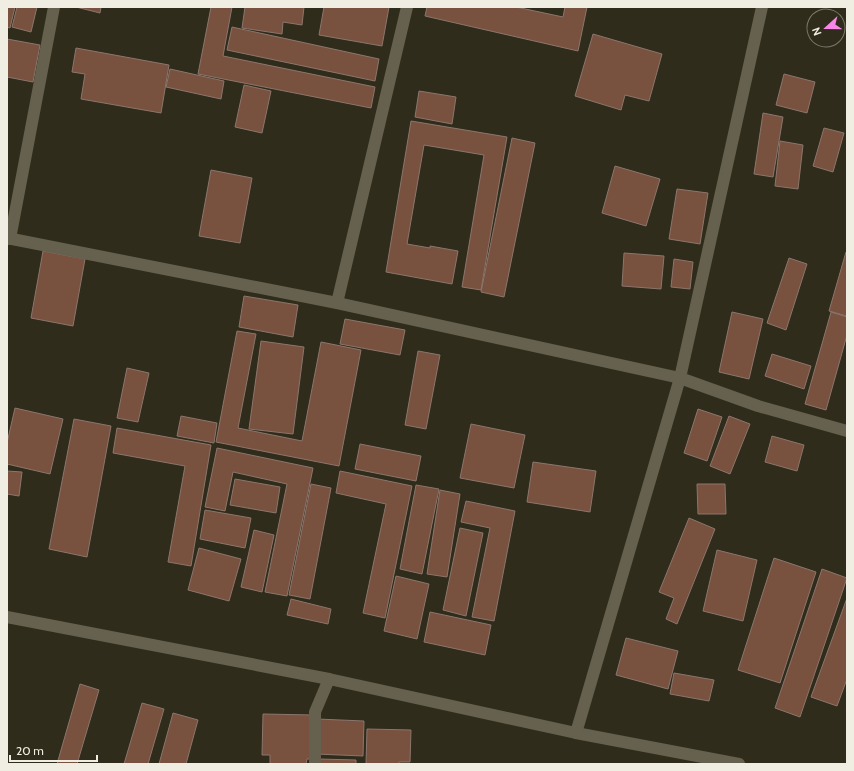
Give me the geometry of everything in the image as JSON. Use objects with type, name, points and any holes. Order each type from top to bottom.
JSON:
[{"type":"street","points":[[54,7],[9,239],[337,303],[680,378],[758,406],[847,431]]},
{"type":"street","points":[[337,303],[407,7]]},
{"type":"street","points":[[576,733],[680,378],[762,7]]},
{"type":"street","points":[[7,617],[329,679],[576,733],[739,764]]},
{"type":"street","points":[[314,764],[315,712],[329,679]]},
{"type":"building","points":[[7,7],[15,7],[10,28],[7,27]]},
{"type":"building","points":[[17,7],[37,7],[31,32],[12,27]]},
{"type":"building","points":[[76,7],[101,7],[100,13]]},
{"type":"building","points":[[211,7],[232,7],[223,56],[375,87],[371,108],[198,74]]},
{"type":"building","points":[[245,7],[304,7],[302,25],[283,22],[282,34],[242,28]]},
{"type":"building","points":[[324,7],[389,7],[382,46],[319,35]]},
{"type":"building","points":[[427,7],[516,7],[563,17],[565,7],[587,7],[578,51],[425,16]]},
{"type":"building","points":[[232,27],[379,59],[375,81],[227,50]]},
{"type":"building","points":[[593,34],[662,54],[649,101],[625,95],[621,110],[575,96]]},
{"type":"building","points":[[7,39],[40,45],[33,82],[7,77]]},
{"type":"building","points":[[76,48],[169,65],[161,113],[81,99],[85,74],[72,72]]},
{"type":"building","points":[[170,69],[224,81],[221,99],[166,87]]},
{"type":"building","points":[[784,74],[815,82],[807,113],[776,105]]},
{"type":"building","points":[[244,85],[271,91],[262,133],[235,127]]},
{"type":"building","points":[[419,91],[456,97],[452,124],[415,117]]},
{"type":"building","points":[[763,113],[783,117],[773,177],[754,174]]},
{"type":"building","points":[[411,121],[507,137],[481,290],[462,287],[484,155],[424,145],[407,244],[458,251],[452,284],[386,272]]},
{"type":"building","points":[[824,128],[844,133],[833,172],[813,166]]},
{"type":"building","points":[[512,138],[535,143],[504,297],[481,292]]},
{"type":"building","points":[[780,141],[803,145],[798,189],[775,186]]},
{"type":"building","points":[[615,166],[660,179],[646,226],[602,213]]},
{"type":"building","points":[[211,170],[252,178],[240,243],[199,236]]},
{"type":"building","points":[[677,189],[708,193],[700,244],[669,239]]},
{"type":"building","points":[[43,251],[85,259],[73,326],[31,318]]},
{"type":"building","points":[[846,252],[847,253],[847,316],[829,311]]},
{"type":"building","points":[[624,253],[664,256],[661,289],[622,286]]},
{"type":"building","points":[[789,258],[807,264],[786,330],[767,323]]},
{"type":"building","points":[[674,259],[693,262],[690,289],[671,287]]},
{"type":"building","points":[[244,296],[298,305],[293,337],[239,327]]},
{"type":"building","points":[[732,312],[763,319],[749,379],[719,372]]},
{"type":"building","points":[[831,312],[847,317],[847,335],[826,410],[805,404]]},
{"type":"building","points":[[345,319],[405,330],[400,355],[340,344]]},
{"type":"building","points":[[237,331],[256,334],[238,428],[302,441],[321,342],[361,350],[339,466],[216,442]]},
{"type":"building","points":[[261,341],[304,347],[293,434],[249,429]]},
{"type":"building","points":[[418,351],[440,355],[426,429],[405,425]]},
{"type":"building","points":[[772,354],[811,366],[804,389],[765,376]]},
{"type":"building","points":[[127,368],[149,373],[138,422],[117,418]]},
{"type":"building","points":[[15,408],[63,419],[50,474],[7,464],[7,443]]},
{"type":"building","points":[[698,409],[722,417],[707,461],[684,453]]},
{"type":"building","points":[[181,416],[217,423],[214,443],[177,436]]},
{"type":"building","points":[[729,416],[750,424],[730,474],[710,466]]},
{"type":"building","points":[[74,419],[111,426],[87,557],[49,549]]},
{"type":"building","points":[[471,424],[525,435],[514,488],[460,478]]},
{"type":"building","points":[[117,428],[211,445],[191,566],[168,562],[185,466],[113,453]]},
{"type":"building","points":[[772,436],[804,445],[797,471],[765,462]]},
{"type":"building","points":[[360,444],[421,456],[416,481],[355,469]]},
{"type":"building","points":[[217,448],[313,468],[287,596],[265,592],[287,484],[233,472],[225,511],[205,507]]},
{"type":"building","points":[[533,462],[596,471],[590,512],[527,502]]},
{"type":"building","points":[[7,471],[22,472],[19,496],[7,494]]},
{"type":"building","points":[[340,471],[412,486],[385,618],[363,613],[386,504],[336,493]]},
{"type":"building","points":[[235,479],[280,487],[276,513],[230,505]]},
{"type":"building","points":[[311,484],[331,488],[310,599],[289,595]]},
{"type":"building","points":[[697,484],[725,484],[726,514],[698,514]]},
{"type":"building","points":[[416,485],[439,489],[422,574],[400,569]]},
{"type":"building","points":[[440,490],[460,494],[447,577],[427,574]]},
{"type":"building","points":[[466,501],[515,511],[494,621],[472,617],[490,528],[461,522]]},
{"type":"building","points":[[205,510],[251,518],[245,548],[200,539]]},
{"type":"building","points":[[689,518],[715,529],[677,624],[666,619],[674,598],[659,592]]},
{"type":"building","points":[[460,528],[483,533],[466,616],[443,610]]},
{"type":"building","points":[[254,530],[274,535],[262,592],[241,587]]},
{"type":"building","points":[[199,548],[241,559],[229,601],[188,590]]},
{"type":"building","points":[[717,550],[757,560],[743,621],[703,611]]},
{"type":"building","points":[[774,558],[816,572],[780,683],[738,670]]},
{"type":"building","points":[[822,569],[847,578],[800,717],[775,708]]},
{"type":"building","points":[[396,576],[429,584],[417,639],[384,631]]},
{"type":"building","points":[[847,598],[847,679],[837,706],[811,697]]},
{"type":"building","points":[[291,599],[331,609],[328,624],[287,615]]},
{"type":"building","points":[[430,612],[491,625],[485,655],[424,642]]},
{"type":"building","points":[[626,638],[678,651],[668,689],[616,675]]},
{"type":"building","points":[[674,673],[714,680],[709,701],[670,694]]},
{"type":"building","points":[[80,684],[99,690],[77,764],[57,764]]},
{"type":"building","points":[[142,703],[164,709],[148,764],[124,764]]},
{"type":"building","points":[[173,713],[198,720],[186,764],[159,764]]},
{"type":"building","points":[[263,714],[313,715],[312,759],[307,759],[306,764],[270,764],[270,755],[262,755]]},
{"type":"building","points":[[317,719],[364,721],[363,756],[316,754]]},
{"type":"building","points":[[367,729],[411,730],[410,762],[399,762],[399,764],[366,764]]},
{"type":"building","points":[[319,759],[356,760],[356,764],[319,764]]}]
